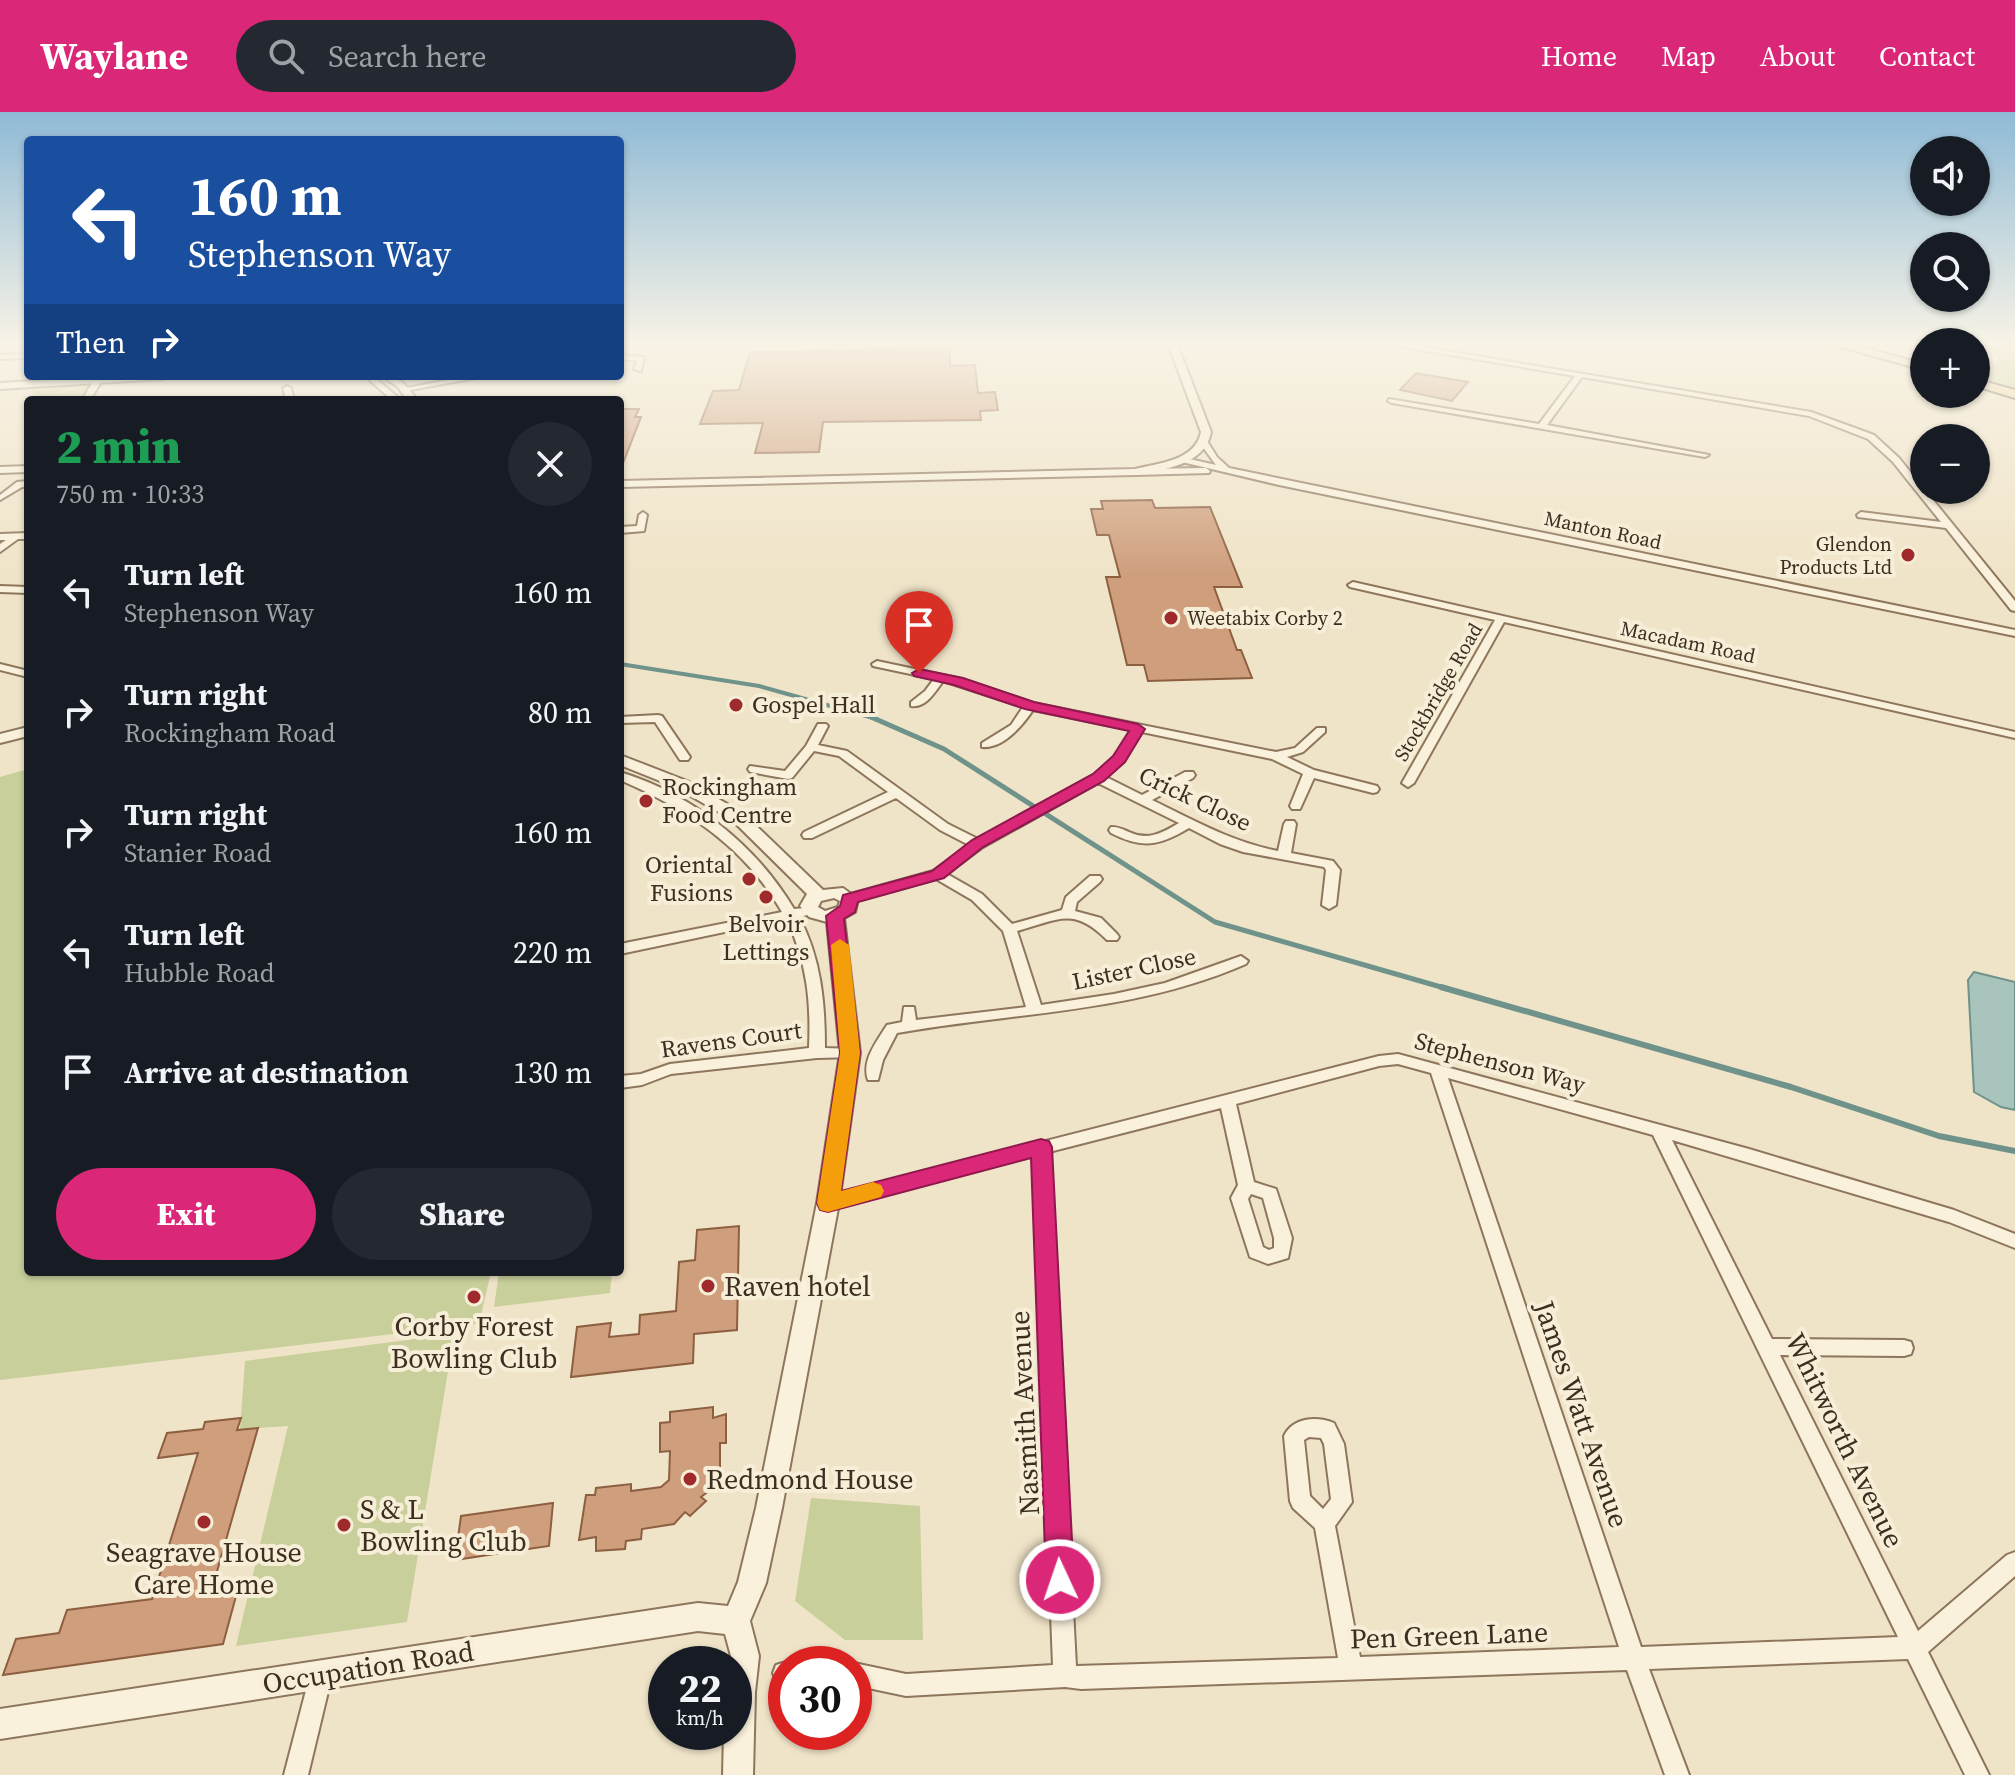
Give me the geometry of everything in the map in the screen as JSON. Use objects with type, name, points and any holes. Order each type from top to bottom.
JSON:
[{"type":"street","points":[[1203,419],[1204,443],[1214,459],[1230,472]]},
{"type":"street","points":[[1498,419],[1705,455]]},
{"type":"street","points":[[1542,426],[1548,419]]},
{"type":"street","points":[[1824,419],[1871,437],[1896,460],[2015,608]]},
{"type":"street","points":[[1135,472],[1185,460],[1204,443]]},
{"type":"street","name":"Manton Road","points":[[1185,460],[1230,472],[2015,633]]},
{"type":"street","points":[[0,470],[24,469]]},
{"type":"street","points":[[624,484],[1230,472]]},
{"type":"street","points":[[1,498],[24,483]]},
{"type":"street","points":[[624,530],[641,529],[643,515]]},
{"type":"street","points":[[1861,515],[1947,525]]},
{"type":"street","points":[[0,549],[16,536]]},
{"type":"street","points":[[0,537],[24,536]]},
{"type":"street","name":"Macadam Road","points":[[1353,585],[2015,735]]},
{"type":"street","points":[[0,589],[24,590]]},
{"type":"street","name":"Stockbridge Road","points":[[1408,783],[1501,618]]},
{"type":"street","points":[[877,664],[940,678],[1030,706],[1276,756],[1310,773],[1373,789]]},
{"type":"street","points":[[0,667],[24,673]]},
{"type":"street","points":[[915,704],[929,693],[940,678]]},
{"type":"street","points":[[986,745],[1015,727],[1030,706]]},
{"type":"street","points":[[624,720],[658,718],[684,757]]},
{"type":"street","points":[[754,769],[788,775],[811,747],[822,726]]},
{"type":"street","points":[[624,778],[676,801],[727,836],[765,873],[821,916],[938,874],[1017,820],[1098,778],[1119,759],[1138,729]]},
{"type":"street","points":[[1276,756],[1299,750],[1321,730]]},
{"type":"street","points":[[0,739],[24,732]]},
{"type":"street","points":[[811,747],[843,753],[944,827],[978,844]]},
{"type":"street","points":[[624,762],[681,784],[737,816],[749,827],[807,907],[817,1000],[817,1053]]},
{"type":"street","points":[[1296,806],[1310,773]]},
{"type":"street","points":[[1142,800],[1189,775]]},
{"type":"street","name":"Crick Close","points":[[1098,778],[1225,841],[1319,861],[1333,870],[1329,905]]},
{"type":"street","points":[[808,835],[896,793]]},
{"type":"street","points":[[1115,830],[1139,842],[1150,842],[1190,822]]},
{"type":"street","points":[[1284,855],[1290,824]]},
{"type":"street","points":[[727,836],[749,827]]},
{"type":"street","points":[[938,874],[977,897],[1009,929],[1035,1011]]},
{"type":"street","points":[[1068,913],[1071,900],[1095,879]]},
{"type":"street","points":[[624,948],[807,907],[837,892],[842,907],[850,1053],[828,1203],[769,1508],[752,1583],[736,1621],[745,1656],[740,1692],[738,1775]]},
{"type":"street","points":[[1009,929],[1068,913],[1096,921],[1112,937]]},
{"type":"street","name":"Lister Close","points":[[873,1076],[875,1060],[892,1029],[909,1018],[1035,1011],[1099,1002],[1177,985],[1241,961]]},
{"type":"street","name":"Ravens Court","points":[[624,1081],[670,1069],[817,1053],[850,1053]]},
{"type":"street","name":"Stephenson Way","points":[[828,1203],[1379,1061],[1398,1059],[1954,1217],[2015,1241]]},
{"type":"street","name":"James Watt Avenue","points":[[1437,1069],[1634,1658],[1677,1775]]},
{"type":"street","points":[[1227,1100],[1247,1186]]},
{"type":"street","name":"Whitworth Avenue","points":[[1660,1132],[1977,1775]]},
{"type":"street","name":"Nasmith Avenue","points":[[1041,1147],[1065,1676]]},
{"type":"street","points":[[1768,1347],[1904,1348]]},
{"type":"street","points":[[1324,1523],[1351,1669]]},
{"type":"street","points":[[1915,1648],[2015,1562]]},
{"type":"street","name":"Occupation Road","points":[[0,1724],[698,1617],[736,1621]]},
{"type":"street","name":"Pen Green Lane","points":[[872,1678],[906,1685],[1065,1676],[1081,1678],[1915,1648]]},
{"type":"street","points":[[296,1775],[321,1675]]},
{"type":"green space","points":[[24,770],[24,1276],[490,1276],[479,1324],[0,1380],[0,777]]},
{"type":"green space","points":[[498,1276],[612,1276],[610,1293],[494,1307]]},
{"type":"green space","name":"S & L Bowling Club","points":[[454,1334],[407,1622],[236,1646],[288,1426],[240,1429],[245,1361]]},
{"type":"green space","points":[[811,1498],[920,1506],[923,1640],[845,1640],[795,1601]]},
{"type":"water","points":[[1974,972],[2015,982],[2015,1110],[2001,1107],[1974,1092],[1968,980]]},
{"type":"building","points":[[624,419],[640,419],[624,461]]},
{"type":"building","points":[[702,419],[981,420],[823,422],[819,452],[755,453],[763,423],[700,424]]},
{"type":"building","name":"Weetabix Corby 2","points":[[1152,500],[1155,508],[1210,507],[1242,587],[1214,587],[1237,650],[1241,650],[1252,678],[1148,681],[1144,665],[1127,665],[1106,577],[1120,577],[1109,535],[1097,535],[1091,509],[1103,509],[1101,501]]},
{"type":"building","name":"Raven hotel","points":[[739,1226],[737,1330],[694,1334],[693,1363],[571,1377],[577,1327],[611,1323],[609,1337],[639,1334],[640,1315],[676,1311],[679,1262],[695,1260],[697,1230]]},
{"type":"building","name":"Redmond House","points":[[713,1407],[713,1418],[726,1414],[726,1443],[720,1443],[720,1476],[711,1478],[710,1490],[701,1497],[706,1501],[690,1516],[685,1512],[674,1524],[642,1529],[641,1539],[626,1541],[625,1549],[596,1551],[596,1537],[579,1540],[586,1495],[595,1495],[596,1488],[631,1484],[631,1491],[661,1487],[669,1480],[670,1451],[660,1452],[660,1423],[670,1422],[670,1412]]},
{"type":"building","name":"Seagrave House Care Home","points":[[241,1418],[237,1430],[258,1428],[212,1589],[239,1585],[223,1644],[3,1675],[16,1639],[59,1633],[67,1610],[152,1599],[198,1453],[158,1458],[167,1433],[203,1429],[205,1422]]},
{"type":"building","points":[[553,1503],[549,1546],[455,1560],[461,1516]]},
{"type":"waterway","points":[[624,665],[759,686],[873,718]]},
{"type":"waterway","points":[[873,718],[877,719]]},
{"type":"waterway","points":[[873,718],[944,749],[1215,922],[1448,989]]},
{"type":"waterway","points":[[1441,987],[1448,989]]},
{"type":"waterway","points":[[1448,989],[1791,1087],[1939,1136],[2015,1151]]},
{"type":"slow traffic","points":[[840,945],[850,1053],[828,1203],[873,1191]]},
{"type":"place","name":"Glendon Products Ltd","points":[[1908,555]]},
{"type":"place","name":"Weetabix Corby 2","points":[[1171,618]]},
{"type":"place","name":"Gospel Hall","points":[[736,705]]},
{"type":"place","name":"Rockingham Food Centre","points":[[646,801]]},
{"type":"place","name":"Oriental Fusions","points":[[749,879]]},
{"type":"place","name":"Belvoir Lettings","points":[[766,897]]},
{"type":"place","name":"Raven hotel","points":[[708,1286]]},
{"type":"place","name":"Corby Forest Bowling Club","points":[[474,1297]]},
{"type":"place","name":"Redmond House","points":[[690,1479]]},
{"type":"place","name":"Seagrave House Care Home","points":[[204,1522]]},
{"type":"place","name":"S & L Bowling Club","points":[[344,1525]]},
{"type":"route","points":[[919,673],[958,681],[1030,706],[1138,729],[1119,759],[1098,778],[1017,820],[938,874],[849,899],[849,908],[835,916],[850,1053],[828,1203],[1041,1147],[1060,1580]]}]
